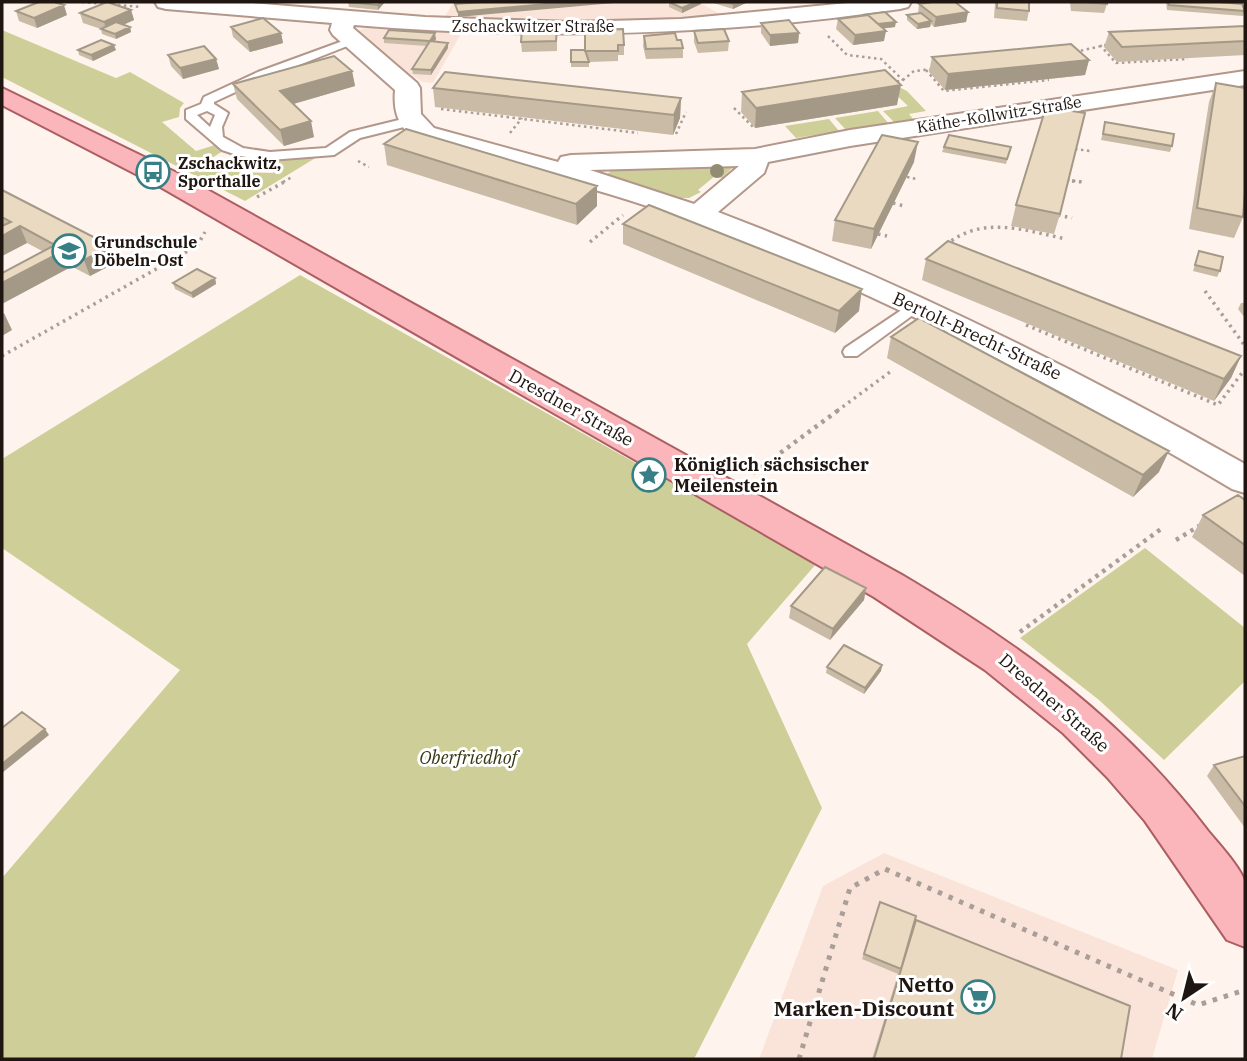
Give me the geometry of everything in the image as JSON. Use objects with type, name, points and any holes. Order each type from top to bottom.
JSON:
[{"type":"main road","name":"Dresdner Straße","points":[[4,99],[226,213],[888,586],[994,651],[1055,698],[1105,744],[1188,839],[1245,923]]},
{"type":"street","name":"Zschackwitzer Straße","points":[[166,2],[309,7],[349,29],[691,24],[808,15],[900,2]]},
{"type":"street","points":[[349,29],[408,88],[405,109],[410,119]]},
{"type":"street","name":"Käthe-Kollwitz-Straße","points":[[559,170],[571,163],[755,156],[850,138],[1245,78]]},
{"type":"street","name":"Käthe-Kollwitz-Straße","points":[[410,119],[415,128],[425,134],[559,170],[698,215]]},
{"type":"street","points":[[698,215],[754,167],[755,156]]},
{"type":"street","name":"Bertolt-Brecht-Straße","points":[[698,215],[915,306],[1072,381],[1245,480]]},
{"type":"lane","points":[[207,107],[208,100],[349,29]]},
{"type":"lane","points":[[217,137],[216,127],[222,113],[207,107],[190,113],[192,119],[228,147],[255,155],[293,156],[329,152],[355,135],[410,119]]},
{"type":"lane","points":[[851,352],[915,306]]},
{"type":"path","points":[[808,15],[846,55],[881,59],[903,80]]},
{"type":"path","points":[[1100,44],[1116,63],[1190,59]]},
{"type":"path","points":[[1066,55],[1100,44],[1113,44]]},
{"type":"path","points":[[883,85],[903,80],[914,71],[939,69]]},
{"type":"path","points":[[926,70],[944,91],[1051,79]]},
{"type":"path","points":[[734,108],[747,106]]},
{"type":"path","points":[[410,119],[422,115],[432,107],[639,133]]},
{"type":"path","points":[[674,137],[686,112]]},
{"type":"path","points":[[1076,149],[1090,151]]},
{"type":"path","points":[[2,356],[197,246],[206,229],[202,224],[274,188],[329,152]]},
{"type":"path","points":[[907,177],[916,179]]},
{"type":"path","points":[[1068,180],[1083,182]]},
{"type":"path","points":[[590,242],[646,198]]},
{"type":"path","points":[[893,203],[904,206]]},
{"type":"path","points":[[1058,215],[1072,218]]},
{"type":"path","points":[[941,250],[956,234],[979,226],[994,226],[1066,239]]},
{"type":"path","points":[[878,234],[887,236]]},
{"type":"path","points":[[1205,291],[1245,346]]},
{"type":"path","points":[[1023,324],[1218,405],[1242,373]]},
{"type":"path","points":[[728,496],[775,455],[890,372]]},
{"type":"path","points":[[1176,540],[1211,520]]},
{"type":"path","points":[[994,651],[1161,529]]},
{"type":"path","points":[[799,1059],[850,888],[885,869],[1198,1005],[1245,989]]},
{"type":"shaded area","points":[[454,2],[699,2],[728,19],[441,22]]},
{"type":"shaded area","points":[[371,26],[462,32],[433,83],[423,82],[399,68],[355,32]]},
{"type":"shaded area","points":[[884,853],[1178,970],[1152,1059],[759,1059],[823,886]]},
{"type":"green space","points":[[2,30],[116,78],[130,72],[184,103],[179,117],[162,122],[196,151],[215,145],[223,151],[210,159],[230,167],[244,158],[249,159],[238,172],[273,173],[280,160],[317,157],[245,201],[2,77]]},
{"type":"green space","points":[[897,86],[907,91],[926,111],[909,114],[913,119],[894,122],[883,111],[908,106],[888,87]]},
{"type":"green space","points":[[878,111],[889,124],[846,130],[835,118]]},
{"type":"green space","points":[[829,119],[839,131],[796,138],[785,126]]},
{"type":"green space","points":[[730,165],[732,168],[722,178],[715,176],[698,190],[701,192],[689,198],[676,198],[607,174],[611,171]]},
{"type":"green space","name":"Oberfriedhof","points":[[300,275],[816,564],[747,644],[822,808],[694,1059],[2,1059],[2,878],[180,670],[2,548],[2,459]]},
{"type":"green space","points":[[1145,548],[1245,628],[1245,681],[1164,760],[1099,700],[1020,638]]},
{"type":"building","points":[[39,2],[64,5],[34,18],[16,11]]},
{"type":"building","points":[[107,2],[131,10],[104,22],[80,13]]},
{"type":"building","points":[[348,2],[380,2],[378,5]]},
{"type":"building","points":[[569,2],[458,12],[455,4]]},
{"type":"building","points":[[669,2],[696,2],[682,8]]},
{"type":"building","points":[[955,2],[968,12],[936,17],[919,4]]},
{"type":"building","points":[[997,2],[1029,2],[1029,11],[997,8]]},
{"type":"building","points":[[1168,2],[1242,4],[1245,11],[1169,5]]},
{"type":"building","points":[[885,12],[896,22],[878,24],[868,15],[862,15]]},
{"type":"building","points":[[921,13],[931,21],[918,24],[907,15]]},
{"type":"building","points":[[868,15],[886,31],[855,35],[838,19]]},
{"type":"building","points":[[263,18],[281,33],[247,42],[231,27]]},
{"type":"building","points":[[789,20],[799,33],[770,35],[761,23]]},
{"type":"building","points":[[116,22],[130,27],[115,34],[101,29]]},
{"type":"building","points":[[1245,26],[1245,41],[1122,47],[1109,32]]},
{"type":"building","points":[[522,28],[557,28],[556,41],[521,42]]},
{"type":"building","points":[[623,29],[624,45],[618,45],[618,51],[585,51],[585,30]]},
{"type":"building","points":[[724,29],[729,41],[698,43],[694,31]]},
{"type":"building","points":[[389,30],[435,33],[430,41],[384,38]]},
{"type":"building","points":[[675,33],[683,48],[646,49],[644,36]]},
{"type":"building","points":[[101,40],[114,45],[91,55],[78,50]]},
{"type":"building","points":[[430,41],[448,43],[431,70],[412,69]]},
{"type":"building","points":[[1071,44],[1089,60],[948,74],[932,57]]},
{"type":"building","points":[[204,46],[216,59],[180,68],[168,55]]},
{"type":"building","points":[[571,50],[585,50],[589,62],[571,62]]},
{"type":"building","points":[[334,56],[352,71],[280,91],[311,121],[280,130],[233,84]]},
{"type":"building","points":[[885,70],[901,85],[756,108],[742,92]]},
{"type":"building","points":[[445,72],[681,98],[674,115],[433,88]]},
{"type":"building","points":[[1216,83],[1245,88],[1243,217],[1197,208]]},
{"type":"building","points":[[1046,107],[1085,113],[1060,214],[1016,205]]},
{"type":"building","points":[[1105,122],[1174,134],[1172,146],[1103,134]]},
{"type":"building","points":[[406,129],[597,186],[576,204],[384,144]]},
{"type":"building","points":[[882,135],[918,142],[874,229],[835,220]]},
{"type":"building","points":[[949,135],[1011,147],[1007,159],[944,147]]},
{"type":"building","points":[[2,190],[111,246],[84,260],[65,250],[2,283],[2,273],[55,245],[20,226],[2,236],[2,226],[11,222],[2,217]]},
{"type":"building","points":[[649,205],[862,289],[839,311],[623,224]]},
{"type":"building","points":[[948,241],[1241,356],[1224,379],[926,259]]},
{"type":"building","points":[[1199,251],[1223,257],[1220,271],[1195,265]]},
{"type":"building","points":[[197,269],[215,278],[191,293],[173,283]]},
{"type":"building","points":[[919,318],[1169,451],[1143,475],[891,337]]},
{"type":"building","points":[[1238,495],[1245,500],[1245,545],[1203,515]]},
{"type":"building","points":[[825,567],[866,588],[833,629],[791,606]]},
{"type":"building","points":[[844,645],[882,665],[865,688],[827,667]]},
{"type":"building","points":[[22,712],[45,729],[2,764],[2,728]]},
{"type":"building","points":[[1245,756],[1245,806],[1214,765]]},
{"type":"building","points":[[880,902],[916,916],[901,969],[864,954]]},
{"type":"building","name":"Netto Marken-Discount","points":[[916,920],[1130,1006],[1121,1059],[874,1059]]},
{"type":"place","name":"Zschackwitz, Sporthalle","points":[[153,172]]},
{"type":"place","name":"Grundschule Döbeln-Ost","points":[[69,251]]},
{"type":"place","name":"Königlich sächsischer Meilenstein","points":[[649,475]]},
{"type":"place","name":"Netto Marken-Discount","points":[[978,997]]}]
